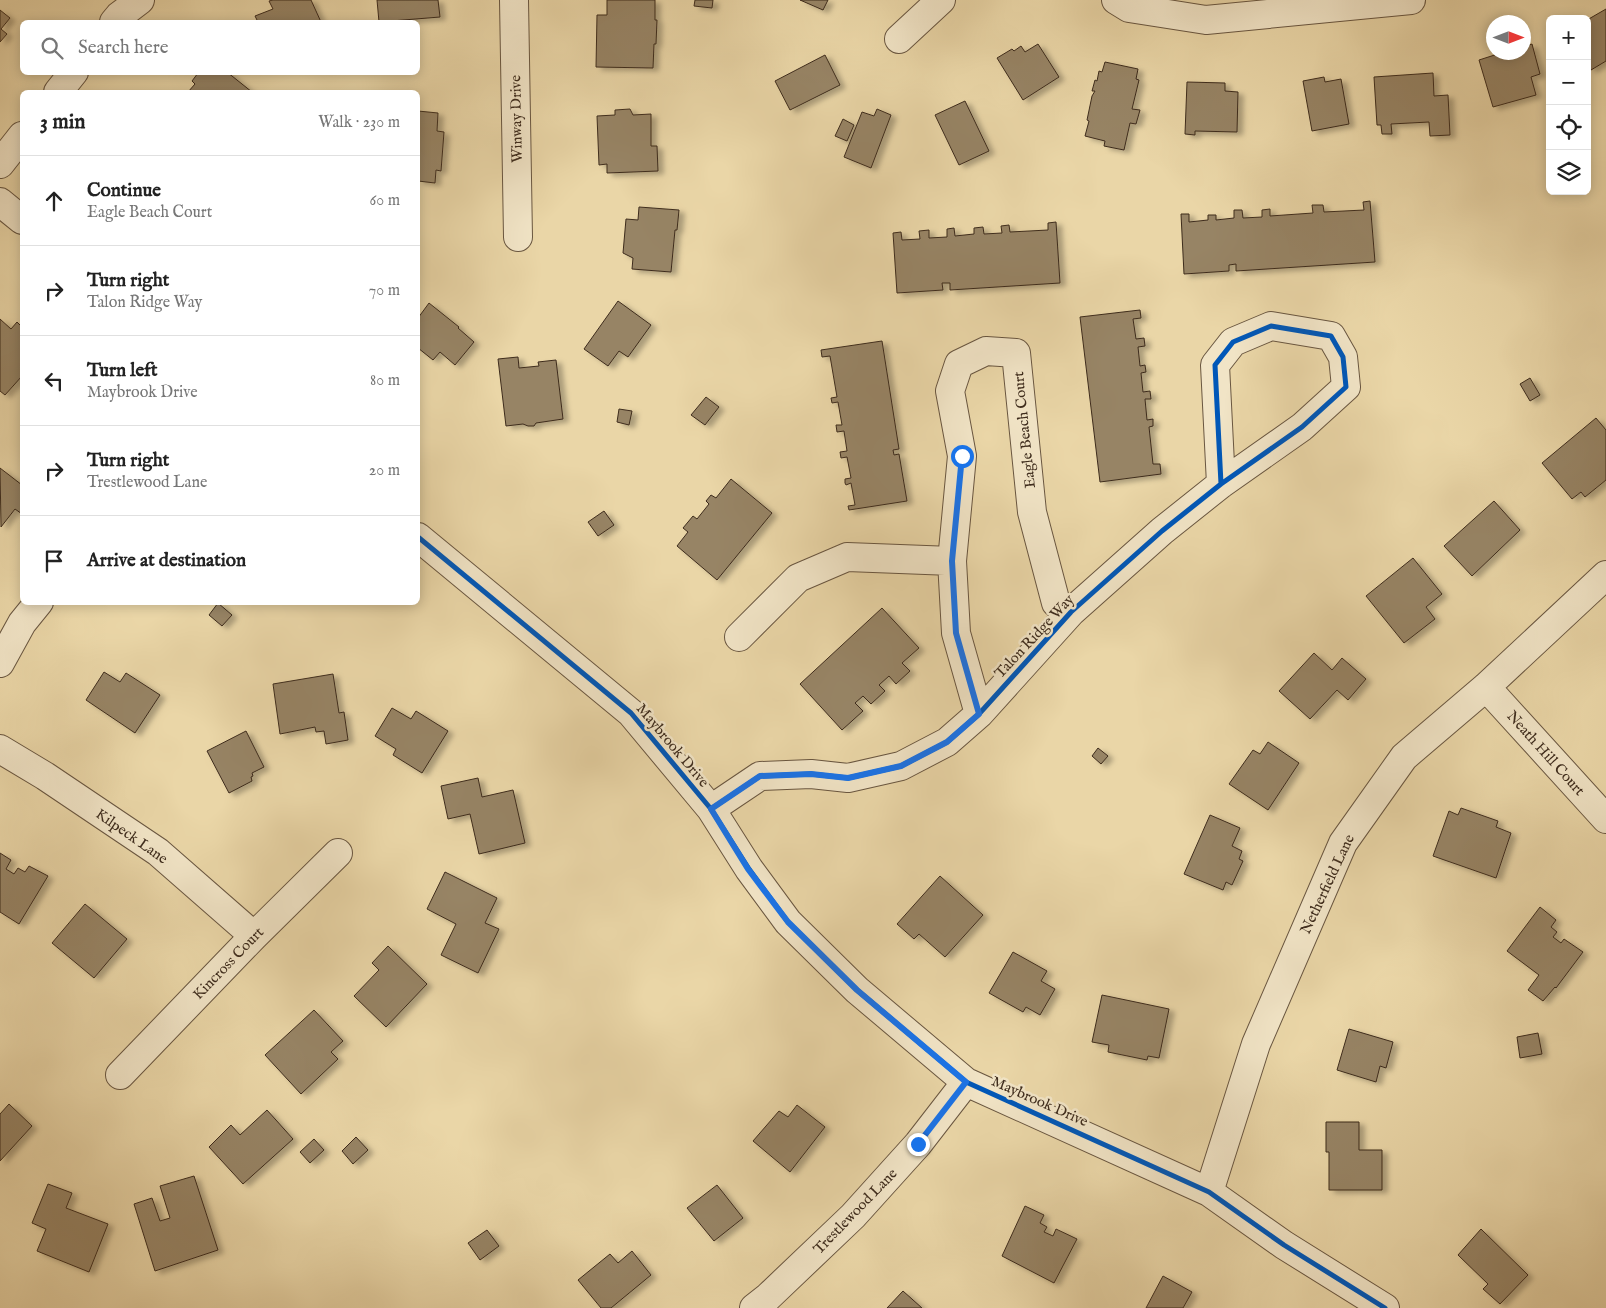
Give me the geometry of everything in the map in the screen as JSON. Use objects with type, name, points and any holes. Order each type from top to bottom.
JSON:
[{"type":"street","points":[[116,20],[140,0]]},
{"type":"street","name":"Winway Drive","points":[[514,0],[518,237]]},
{"type":"street","points":[[899,39],[941,0]]},
{"type":"street","points":[[1116,0],[1129,8],[1206,20],[1411,0]]},
{"type":"street","points":[[60,90],[72,75]]},
{"type":"street","points":[[0,164],[20,139]]},
{"type":"street","points":[[0,202],[20,218]]},
{"type":"street","name":"Talon Ridge Way","points":[[711,809],[760,776],[811,774],[848,778],[901,766],[947,742],[979,714],[1071,612],[1162,531],[1221,484],[1302,427],[1346,387],[1343,357],[1331,336],[1271,326],[1233,342],[1215,365],[1221,484]]},
{"type":"street","name":"Eagle Beach Court","points":[[979,714],[956,633],[952,561],[962,456],[950,391],[959,364],[986,351],[1016,353],[1032,512],[1056,603],[1071,612]]},
{"type":"street","name":"Maybrook Drive","points":[[420,539],[631,713],[711,809],[748,869],[788,922],[857,990],[966,1082],[1209,1192],[1284,1245],[1385,1308]]},
{"type":"street","points":[[739,637],[798,578],[847,557],[952,561]]},
{"type":"street","name":"Netherfield Lane","points":[[1209,1192],[1256,1044],[1343,843],[1404,757],[1486,687],[1606,575]]},
{"type":"street","points":[[0,663],[22,624],[37,605]]},
{"type":"street","name":"Neath Hill Court","points":[[1486,687],[1606,819]]},
{"type":"street","name":"Kilpeck Lane","points":[[0,749],[45,776],[158,852],[254,936]]},
{"type":"street","name":"Kincross Court","points":[[120,1075],[254,936],[338,853]]},
{"type":"street","name":"Trestlewood Lane","points":[[754,1308],[854,1216],[918,1144],[966,1082]]},
{"type":"building","points":[[311,0],[320,20],[257,20],[255,16],[273,9],[269,1]]},
{"type":"building","points":[[377,0],[438,0],[440,17],[379,20]]},
{"type":"building","points":[[607,0],[655,0],[655,20],[657,20],[653,68],[596,67],[597,15],[607,15]]},
{"type":"building","points":[[695,0],[713,0],[712,8],[694,6]]},
{"type":"building","points":[[800,0],[828,0],[823,10]]},
{"type":"building","points":[[1606,9],[1606,61],[1591,70],[1591,60],[1591,18]]},
{"type":"building","points":[[0,10],[10,18],[1,29],[7,34],[0,42]]},
{"type":"building","points":[[1038,44],[1059,77],[1023,100],[997,58],[1012,49],[1014,51],[1021,46],[1025,52]]},
{"type":"building","points":[[1531,44],[1540,74],[1531,77],[1536,95],[1493,107],[1479,60],[1486,58],[1486,60],[1531,60]]},
{"type":"building","points":[[825,55],[840,85],[790,110],[775,81]]},
{"type":"building","points":[[1105,62],[1138,69],[1136,79],[1139,80],[1132,109],[1140,110],[1136,124],[1130,123],[1124,150],[1104,146],[1105,141],[1085,136],[1092,96],[1095,91],[1092,91],[1099,71],[1102,72]]},
{"type":"building","points":[[1433,73],[1434,96],[1448,95],[1450,135],[1430,136],[1429,122],[1391,124],[1392,134],[1382,134],[1381,125],[1377,125],[1374,77]]},
{"type":"building","points":[[196,75],[231,75],[250,90],[190,90],[195,84],[192,81]]},
{"type":"building","points":[[1324,77],[1325,82],[1341,79],[1349,124],[1312,131],[1303,81]]},
{"type":"building","points":[[1187,82],[1225,83],[1225,91],[1238,92],[1237,132],[1195,131],[1195,135],[1185,134]]},
{"type":"building","points":[[965,101],[989,151],[959,165],[935,115]]},
{"type":"building","points":[[630,109],[633,115],[651,114],[651,146],[657,146],[658,171],[607,173],[607,164],[599,165],[597,116],[615,115],[615,110]]},
{"type":"building","points":[[877,109],[891,115],[871,168],[844,157],[862,112],[874,116]]},
{"type":"building","points":[[420,111],[438,113],[437,131],[444,132],[441,171],[436,170],[435,183],[420,181]]},
{"type":"building","points":[[843,119],[854,125],[847,141],[835,136]]},
{"type":"building","points":[[1370,201],[1375,262],[1236,271],[1236,264],[1229,265],[1229,271],[1184,274],[1181,214],[1189,214],[1189,222],[1208,220],[1208,215],[1216,215],[1216,220],[1234,218],[1234,210],[1242,210],[1243,218],[1262,217],[1262,210],[1270,209],[1270,216],[1313,213],[1312,205],[1323,205],[1324,212],[1364,210],[1363,202]]},
{"type":"building","points":[[639,207],[679,210],[671,272],[632,269],[633,258],[623,253],[626,219],[638,220]]},
{"type":"building","points":[[1056,222],[1060,283],[950,290],[950,283],[942,283],[943,290],[897,293],[893,233],[901,232],[902,240],[920,239],[919,231],[929,230],[929,238],[947,237],[947,229],[954,228],[955,236],[974,234],[974,228],[983,227],[984,234],[1002,233],[1001,226],[1009,225],[1010,232],[1048,230],[1048,223]]},
{"type":"building","points":[[618,301],[651,325],[628,357],[619,351],[608,366],[584,349]]},
{"type":"building","points":[[429,303],[459,327],[474,342],[455,365],[440,352],[433,360],[420,350],[420,315]]},
{"type":"building","points":[[1140,310],[1141,318],[1133,319],[1136,339],[1144,338],[1145,346],[1138,347],[1140,366],[1145,365],[1146,372],[1141,373],[1143,392],[1150,391],[1151,399],[1145,399],[1147,420],[1153,419],[1153,426],[1149,427],[1153,464],[1160,464],[1161,474],[1100,482],[1080,317]]},
{"type":"building","points":[[0,319],[11,329],[17,322],[20,325],[20,378],[5,395],[0,391]]},
{"type":"building","points":[[882,341],[899,449],[893,450],[894,455],[899,454],[907,501],[849,510],[848,506],[855,505],[851,483],[846,485],[845,483],[845,479],[851,478],[847,457],[841,458],[840,452],[847,451],[844,431],[837,432],[836,425],[842,425],[838,402],[832,403],[831,398],[837,397],[830,356],[822,357],[821,350]]},
{"type":"building","points":[[518,357],[519,368],[539,366],[538,362],[556,360],[563,419],[536,423],[534,426],[523,424],[506,426],[498,359]]},
{"type":"building","points":[[1530,378],[1540,395],[1530,401],[1520,384]]},
{"type":"building","points":[[706,397],[719,407],[705,425],[691,415]]},
{"type":"building","points":[[619,409],[632,411],[629,425],[617,422]]},
{"type":"building","points":[[1596,418],[1606,430],[1606,480],[1585,497],[1581,492],[1572,499],[1542,463]]},
{"type":"building","points":[[0,468],[20,483],[20,513],[15,509],[1,527]]},
{"type":"building","points":[[731,479],[772,513],[717,580],[677,546],[688,532],[683,528],[693,516],[697,519],[709,504],[706,501],[711,495],[716,498]]},
{"type":"building","points":[[1494,501],[1520,530],[1472,576],[1444,546]]},
{"type":"building","points":[[604,511],[614,525],[598,536],[588,522]]},
{"type":"building","points":[[1413,558],[1442,594],[1426,607],[1435,619],[1404,643],[1366,596]]},
{"type":"building","points":[[216,605],[220,605],[232,615],[222,626],[209,615]]},
{"type":"building","points":[[882,608],[919,648],[902,663],[910,671],[896,684],[889,676],[879,685],[885,691],[871,704],[863,696],[855,703],[863,711],[842,730],[800,684]]},
{"type":"building","points":[[1314,653],[1332,670],[1342,658],[1366,679],[1348,700],[1337,690],[1310,719],[1279,691]]},
{"type":"building","points":[[104,672],[120,682],[126,673],[160,695],[135,733],[86,700]]},
{"type":"building","points":[[333,674],[339,713],[344,712],[348,740],[326,744],[324,731],[316,732],[315,727],[280,734],[273,684]]},
{"type":"building","points":[[392,708],[411,719],[416,711],[448,731],[422,773],[393,755],[396,749],[375,736]]},
{"type":"building","points":[[246,731],[264,767],[252,773],[252,781],[229,793],[207,751]]},
{"type":"building","points":[[1268,742],[1299,763],[1268,810],[1229,784],[1253,750],[1260,754]]},
{"type":"building","points":[[1098,748],[1108,756],[1101,764],[1092,756]]},
{"type":"building","points":[[478,778],[482,797],[513,790],[525,843],[479,854],[470,814],[448,819],[441,786]]},
{"type":"building","points":[[1461,808],[1498,821],[1496,827],[1511,833],[1496,878],[1433,856],[1449,811],[1458,815]]},
{"type":"building","points":[[1210,815],[1240,828],[1232,846],[1242,851],[1239,859],[1243,861],[1232,885],[1226,882],[1223,890],[1184,874]]},
{"type":"building","points":[[0,853],[11,860],[6,869],[14,874],[18,868],[25,872],[29,866],[48,876],[19,924],[0,912]]},
{"type":"building","points":[[445,872],[497,898],[485,923],[499,929],[478,973],[441,955],[456,924],[427,909]]},
{"type":"building","points":[[940,876],[983,915],[945,957],[919,934],[914,939],[897,924]]},
{"type":"building","points":[[85,904],[127,939],[94,978],[52,943]]},
{"type":"building","points":[[1540,907],[1556,920],[1551,927],[1557,932],[1553,937],[1561,943],[1564,939],[1583,952],[1556,988],[1543,1001],[1528,990],[1539,975],[1507,951]]},
{"type":"building","points":[[388,946],[427,984],[386,1027],[354,996],[379,970],[372,963]]},
{"type":"building","points":[[1013,952],[1047,971],[1041,981],[1055,989],[1040,1015],[1026,1007],[1023,1012],[989,993]]},
{"type":"building","points":[[1102,995],[1169,1009],[1159,1058],[1148,1056],[1147,1060],[1108,1052],[1109,1045],[1092,1042]]},
{"type":"building","points":[[314,1010],[343,1041],[331,1052],[338,1059],[301,1094],[265,1055]]},
{"type":"building","points":[[1349,1029],[1393,1042],[1386,1068],[1380,1066],[1376,1082],[1337,1070]]},
{"type":"building","points":[[1538,1033],[1542,1054],[1520,1058],[1517,1037]]},
{"type":"building","points":[[9,1104],[32,1126],[0,1161],[0,1114]]},
{"type":"building","points":[[797,1105],[825,1127],[790,1172],[753,1141],[779,1111],[788,1117]]},
{"type":"building","points":[[267,1110],[293,1139],[243,1184],[209,1147],[231,1125],[240,1135]]},
{"type":"building","points":[[1326,1122],[1359,1122],[1359,1150],[1382,1150],[1382,1190],[1329,1190],[1329,1152],[1326,1152]]},
{"type":"building","points":[[356,1137],[368,1150],[353,1164],[342,1151]]},
{"type":"building","points":[[314,1139],[324,1150],[310,1163],[300,1152]]},
{"type":"building","points":[[194,1176],[218,1250],[155,1271],[134,1204],[152,1198],[160,1221],[170,1218],[160,1186]]},
{"type":"building","points":[[48,1184],[72,1193],[66,1208],[108,1224],[89,1272],[37,1251],[46,1229],[32,1223]]},
{"type":"building","points":[[717,1185],[743,1218],[714,1241],[687,1208]]},
{"type":"building","points":[[1025,1206],[1044,1215],[1040,1223],[1047,1227],[1044,1232],[1053,1236],[1056,1229],[1077,1239],[1054,1283],[1002,1256]]},
{"type":"building","points":[[1481,1229],[1528,1275],[1500,1304],[1483,1289],[1488,1284],[1458,1255]]},
{"type":"building","points":[[487,1230],[499,1246],[480,1260],[468,1243]]},
{"type":"building","points":[[632,1251],[651,1275],[611,1308],[601,1308],[578,1280],[610,1254],[618,1263]]},
{"type":"building","points":[[1163,1276],[1192,1292],[1183,1308],[1146,1308]]},
{"type":"building","points":[[903,1291],[922,1308],[887,1308]]},
{"type":"cycle path","points":[[711,809],[760,776],[811,774],[848,778],[901,766],[947,742],[979,714],[1071,612],[1162,531],[1221,484],[1302,427],[1346,387],[1343,357],[1331,336],[1271,326],[1233,342],[1215,365],[1221,484]]},
{"type":"cycle path","points":[[420,539],[631,713],[711,809],[749,869],[788,922],[857,990],[966,1082],[1209,1192],[1284,1245],[1385,1308]]},
{"type":"route","points":[[918,1144],[966,1082],[857,990],[788,922],[748,869],[711,809],[760,776],[811,774],[848,778],[901,766],[947,742],[979,714],[956,633],[952,561],[962,456]]}]
